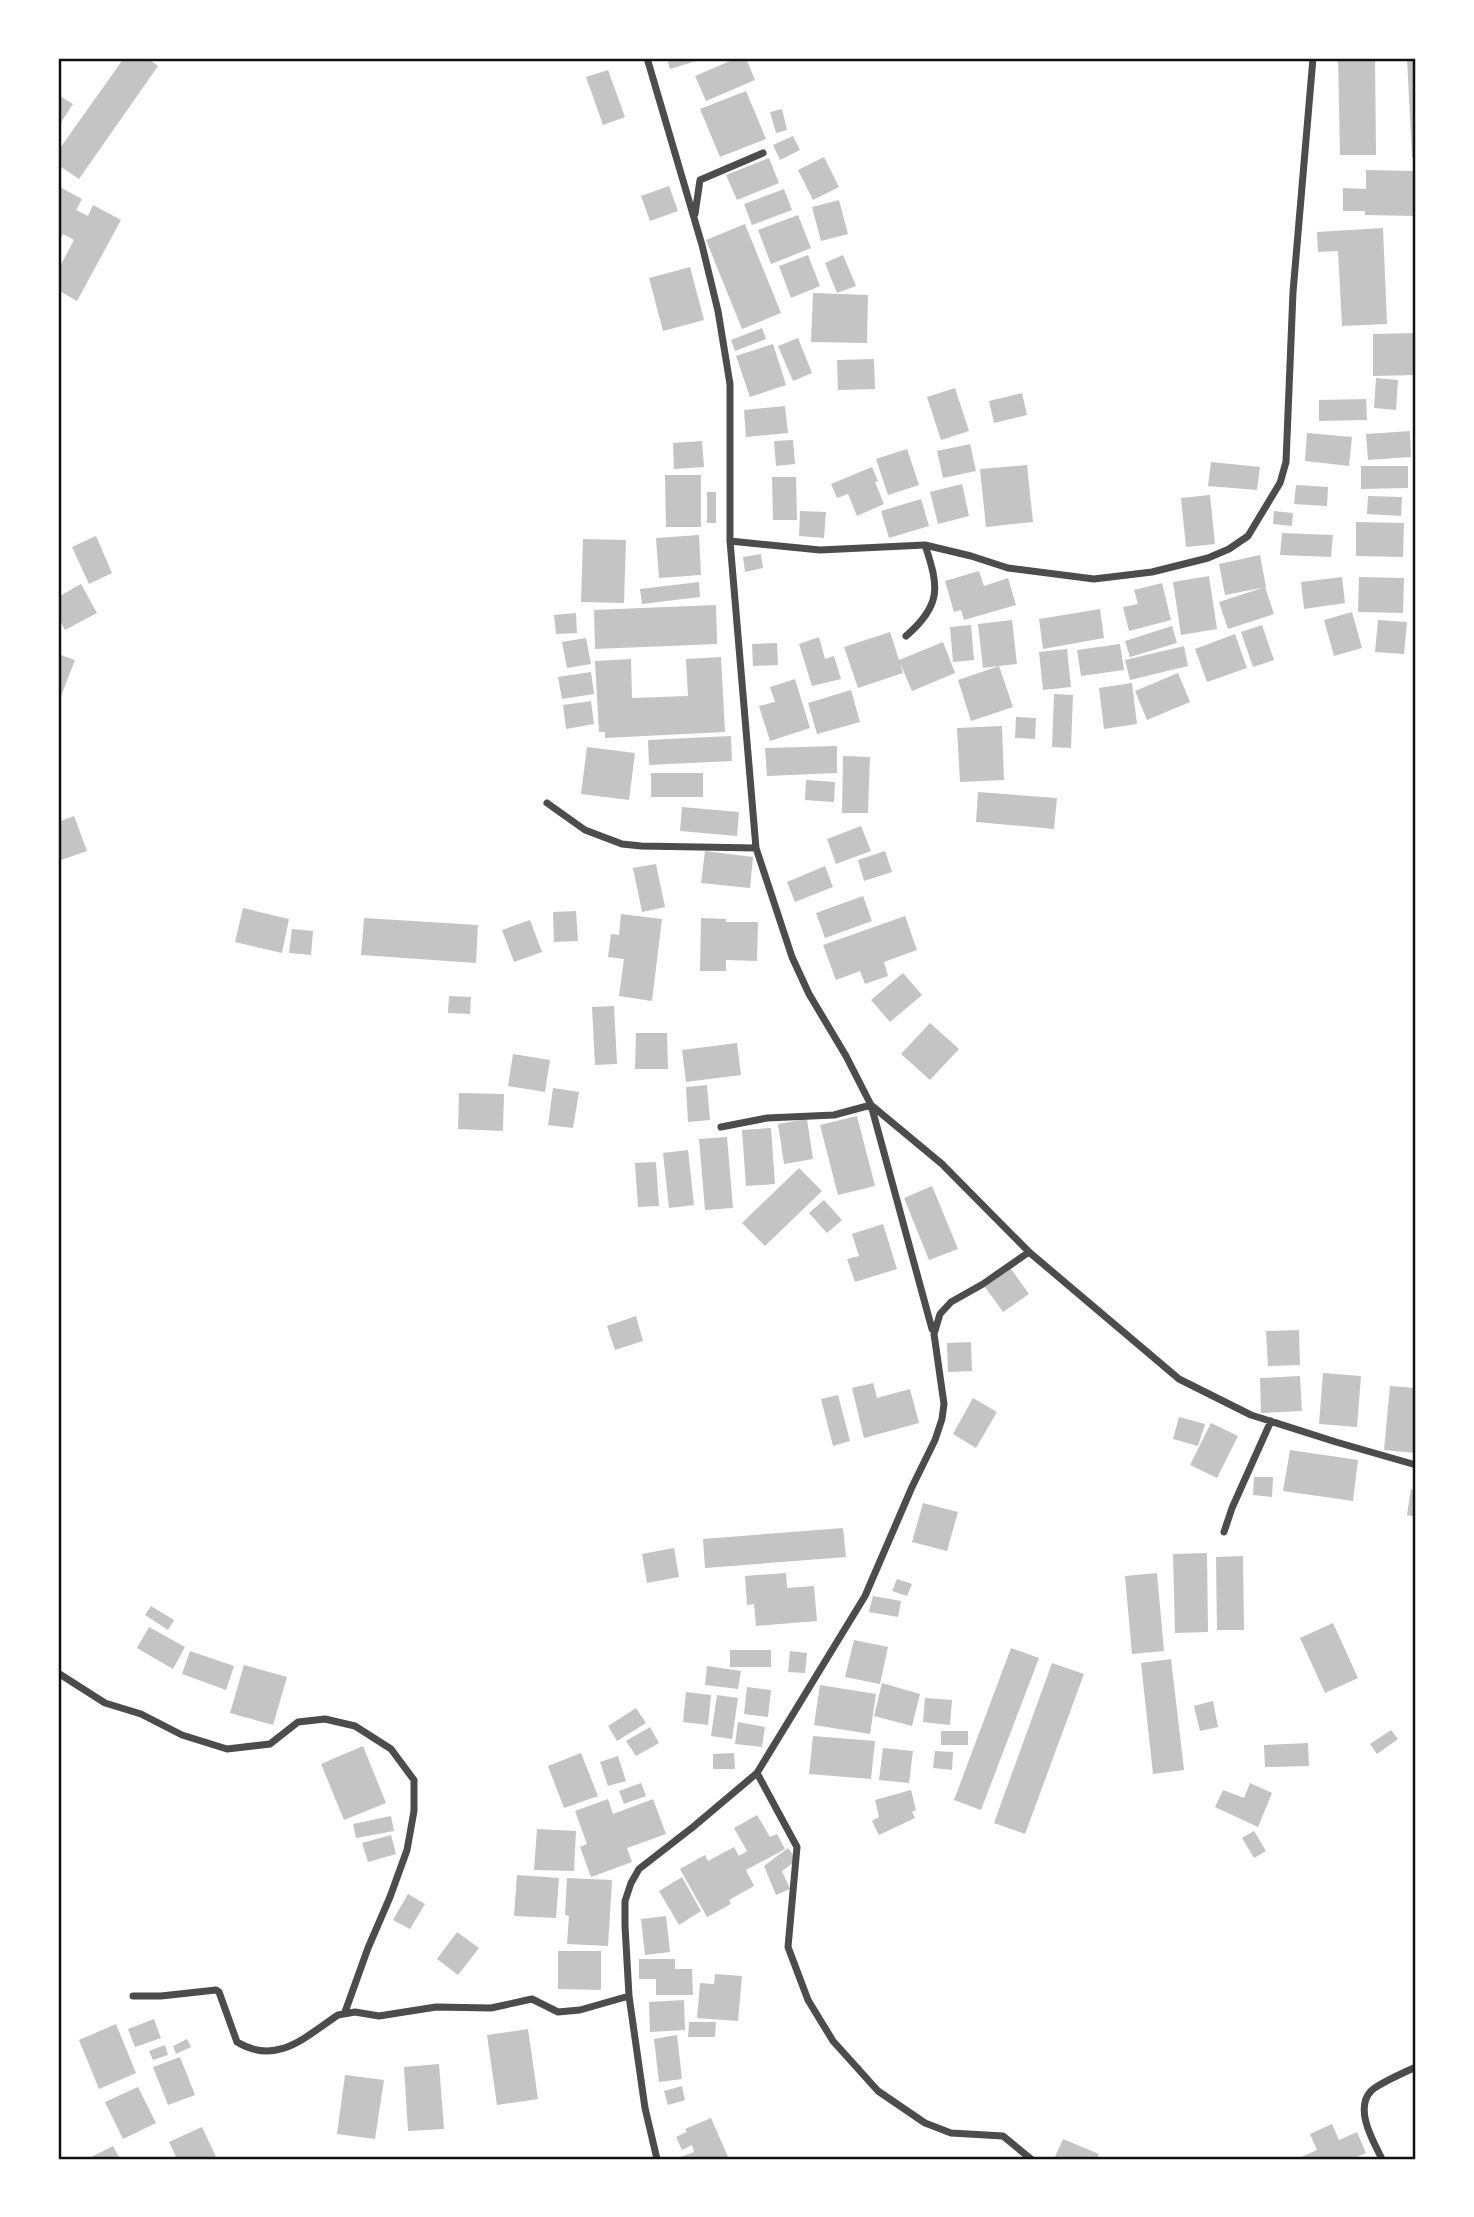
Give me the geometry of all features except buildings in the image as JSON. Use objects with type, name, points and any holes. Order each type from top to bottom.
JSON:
[{"type":"street","points":[[647,58],[718,311],[730,384],[730,541],[756,848],[792,957],[809,994],[871,1105],[934,1334],[944,1404],[935,1440],[865,1596],[757,1773],[639,1869],[631,1883],[625,1901],[629,1996],[645,2108],[657,2159]]},
{"type":"street","points":[[730,541],[820,550],[925,545],[1008,568],[1094,579],[1152,572],[1208,558],[1229,549],[1248,536],[1280,483],[1286,462],[1293,292],[1313,58]]},
{"type":"street","points":[[694,218],[700,180],[763,153]]},
{"type":"street","points":[[906,636],[933,605],[934,576],[925,545]]},
{"type":"street","points":[[547,803],[585,830],[622,844],[756,848]]},
{"type":"street","points":[[721,1127],[767,1118],[834,1115],[871,1105]]},
{"type":"street","points":[[871,1105],[942,1164],[1029,1252],[1179,1379],[1251,1415],[1416,1465]]},
{"type":"street","points":[[934,1334],[940,1314],[946,1307],[1029,1252]]},
{"type":"street","points":[[1224,1532],[1271,1421]]},
{"type":"street","points":[[58,1673],[105,1703],[141,1714],[182,1735],[227,1749],[270,1744],[298,1722],[325,1719],[355,1726],[391,1749],[414,1780],[414,1811],[407,1850],[345,2012]]},
{"type":"street","points":[[757,1773],[797,1847],[789,1947],[808,2000],[833,2041],[878,2091],[925,2123],[951,2133],[1003,2136],[1031,2159]]},
{"type":"street","points":[[133,1996],[216,1990],[237,2042],[265,2052],[273,2052],[294,2044],[345,2012],[379,2016],[436,2007],[491,2008],[532,1999],[558,2012],[580,2010],[629,1996]]},
{"type":"street","points":[[1382,2159],[1365,2117],[1365,2101],[1373,2089],[1416,2067]]}]
